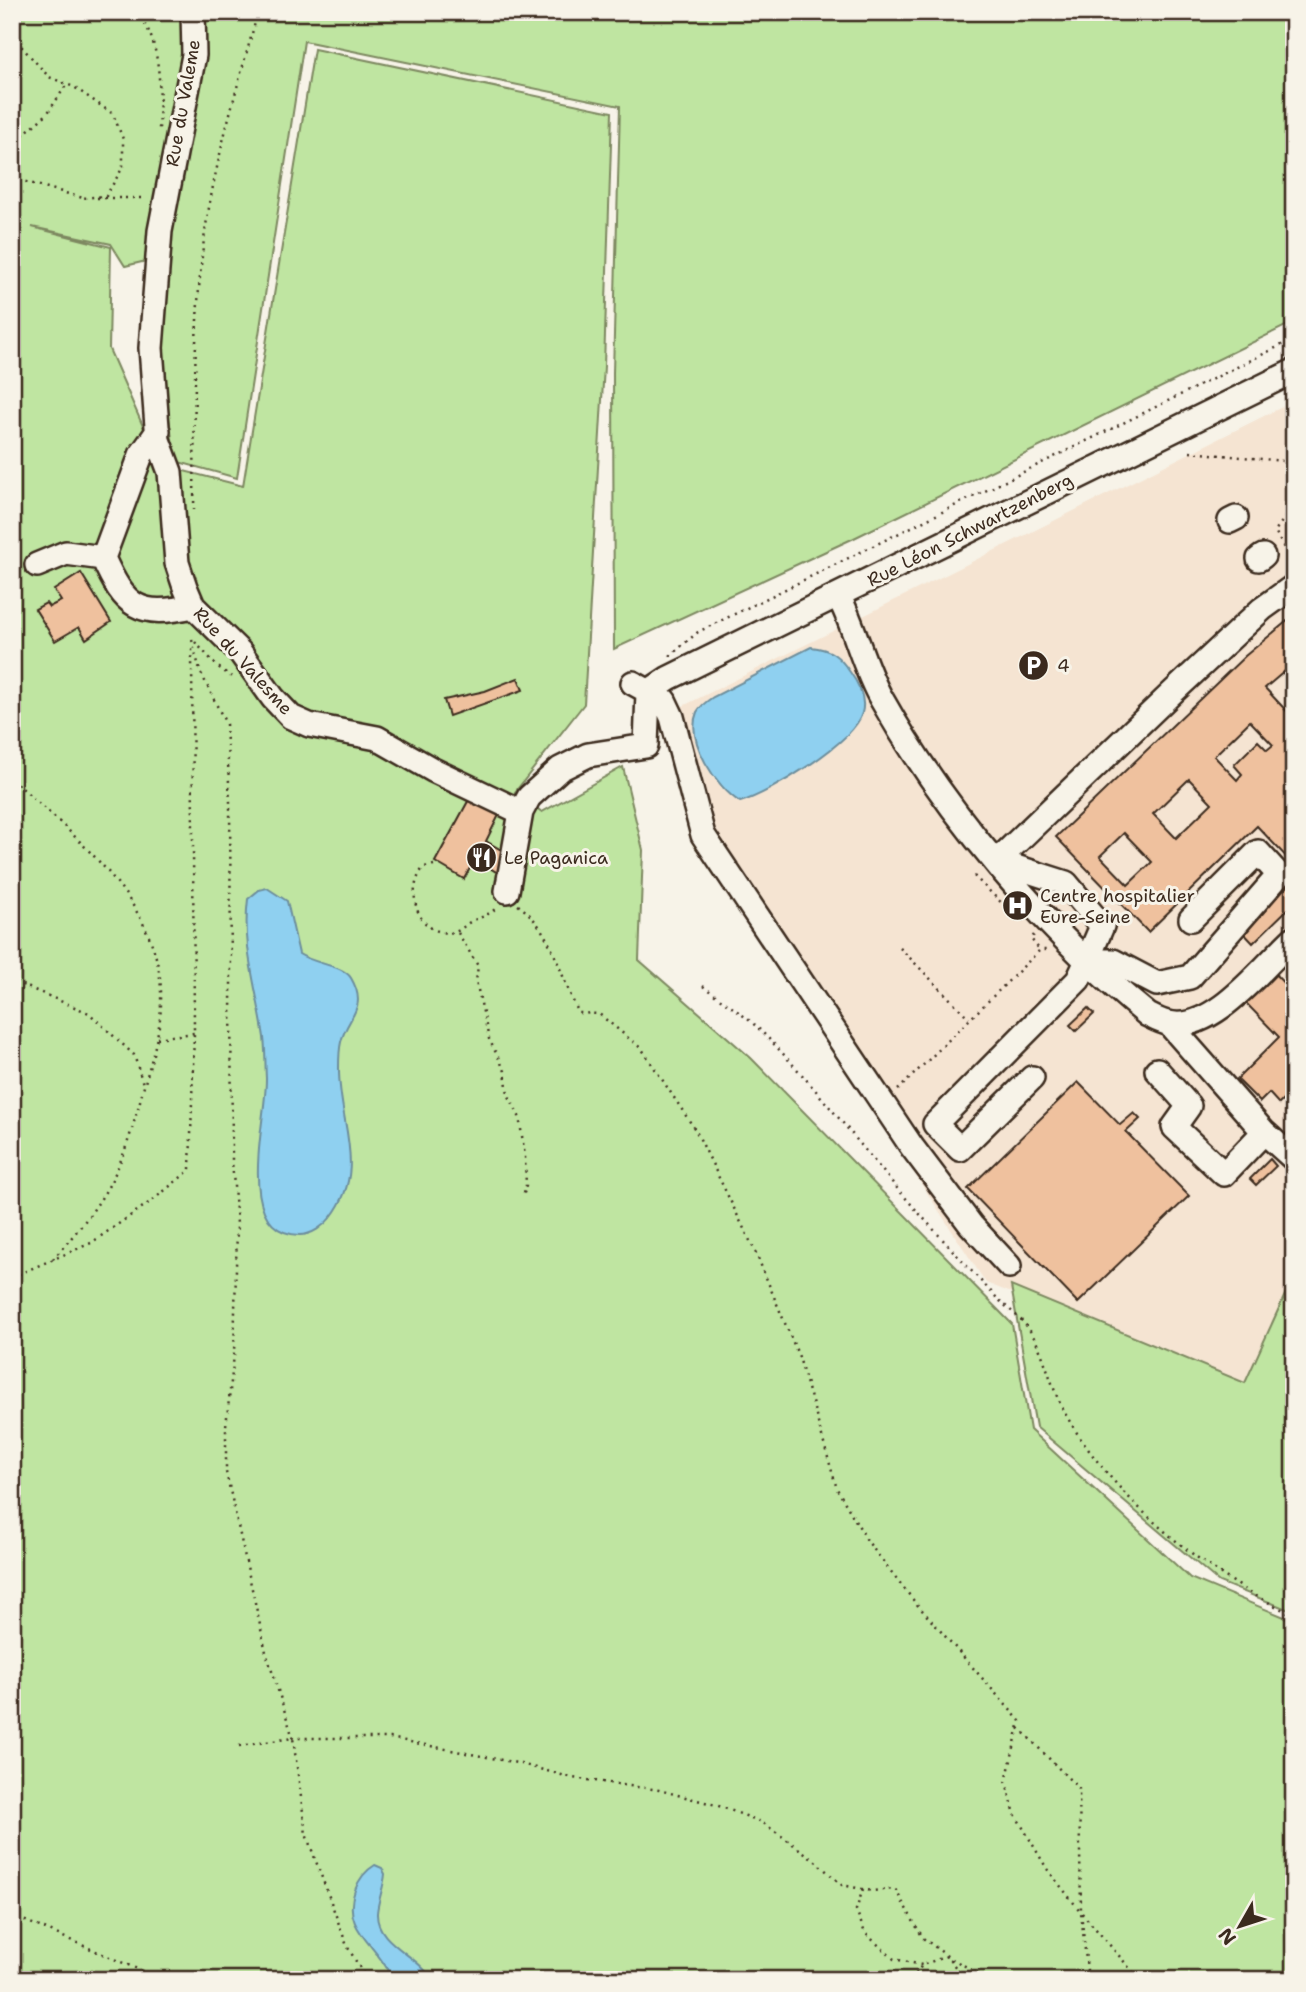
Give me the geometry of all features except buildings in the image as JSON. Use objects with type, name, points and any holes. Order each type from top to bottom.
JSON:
[{"type":"street","name":"Rue du Valeme","points":[[166,194],[194,55],[194,12]]},
{"type":"street","name":"Rue du Valesme","points":[[166,194],[151,325],[158,431],[170,472],[177,563],[193,606],[240,652],[273,698],[291,717],[309,725],[377,738],[433,770],[522,812]]},
{"type":"street","name":"Rue Léon Schwartzenberg","points":[[640,687],[669,678],[839,597],[1083,473],[1294,371]]},
{"type":"street","points":[[158,431],[141,455],[103,558],[117,590],[136,607],[144,611],[193,606]]},
{"type":"street","points":[[37,565],[66,553],[103,558]]},
{"type":"street","points":[[997,861],[1173,692],[1262,610],[1294,586]]},
{"type":"street","points":[[839,597],[881,698],[976,833],[1034,907],[1087,961],[1148,1015],[1169,1024],[1264,1132],[1294,1158]]},
{"type":"street","points":[[507,891],[522,812],[529,797],[560,769],[604,748],[646,746],[640,687]]},
{"type":"street","points":[[640,687],[664,700],[672,717],[704,835],[912,1147],[971,1225],[1009,1266]]},
{"type":"street","points":[[1087,961],[1113,961],[1157,984],[1190,978],[1279,875],[1258,852],[1191,919]]},
{"type":"street","points":[[997,861],[1066,883],[1102,926],[1076,988],[935,1124],[960,1149],[1032,1078]]},
{"type":"street","points":[[1169,1024],[1190,1022],[1212,1014],[1231,1000],[1294,938]]},
{"type":"street","points":[[1157,1070],[1189,1106],[1174,1127],[1224,1174],[1264,1132]]},
{"type":"path","points":[[137,12],[150,32],[158,62],[158,140]]},
{"type":"path","points":[[12,36],[49,77],[67,84],[113,114],[123,139],[123,167],[106,196],[82,198]]},
{"type":"path","points":[[12,144],[47,114],[67,84]]},
{"type":"path","points":[[12,178],[82,198],[155,198],[166,194]]},
{"type":"path","points":[[669,678],[664,664],[674,649],[698,632],[1294,339]]},
{"type":"path","points":[[1190,452],[1294,462]]},
{"type":"path","points":[[1294,505],[1275,531],[1290,560],[1294,559]]},
{"type":"path","points":[[192,640],[200,671],[226,724],[230,802],[232,1161],[237,1224],[234,1355],[226,1426],[226,1472],[266,1652],[293,1738],[306,1834],[346,1946],[367,1980]]},
{"type":"path","points":[[12,779],[98,861],[138,915],[159,968],[162,1002],[157,1038],[127,1153],[94,1213],[51,1261]]},
{"type":"path","points":[[434,865],[424,867],[418,874],[415,902],[425,925],[439,933],[457,932],[468,922],[494,911],[507,891],[544,933],[579,1013],[598,1014],[642,1049],[696,1131],[755,1251],[799,1357],[837,1489],[868,1542],[914,1601],[1020,1721],[1006,1782],[1014,1814],[1047,1869],[1140,1980]]},
{"type":"path","points":[[974,876],[1021,922]]},
{"type":"path","points":[[12,893],[18,903],[12,991]]},
{"type":"path","points":[[1029,930],[1034,935],[1031,939],[1040,950]]},
{"type":"path","points":[[457,932],[478,966],[476,981],[489,1039],[505,1071],[508,1094],[519,1116],[525,1156],[526,1188],[522,1198]]},
{"type":"path","points":[[894,1093],[1040,950],[1061,950],[1069,943]]},
{"type":"path","points":[[900,948],[970,1019]]},
{"type":"path","points":[[14,981],[89,1013],[134,1055],[144,1087]]},
{"type":"path","points":[[703,986],[756,1027],[817,1092],[918,1212],[1028,1327],[1039,1348],[1053,1393],[1081,1441],[1105,1473],[1166,1532],[1237,1584],[1294,1615]]},
{"type":"path","points":[[157,1038],[194,1033]]},
{"type":"path","points":[[12,1277],[91,1243],[190,1170]]},
{"type":"path","points":[[1019,1728],[1079,1789],[1081,1912],[1088,1980]]},
{"type":"path","points":[[239,1746],[293,1738],[390,1738],[517,1763],[573,1778],[659,1790],[716,1805],[761,1822],[813,1858],[842,1885],[863,1889],[895,1889],[923,1938],[947,1956],[990,1980]]},
{"type":"path","points":[[863,1889],[856,1910],[865,1933],[894,1959],[922,1965],[947,1956]]},
{"type":"path","points":[[12,1915],[163,1980]]},
{"type":"path","points":[[12,1936],[22,1920]]},
{"type":"path","points":[[947,1956],[965,1980]]},
{"type":"path","points":[[912,1980],[922,1965]]},
{"type":"shaded area","name":"Centre hospitalier Eure-Seine","points":[[1294,401],[1294,1405],[986,1283],[689,828],[663,716]]},
{"type":"green space","points":[[12,12],[1294,12],[1294,322],[852,539],[614,649],[613,373],[620,106],[304,41],[237,478],[175,461],[160,352],[167,256],[125,266],[111,244],[32,227],[111,247],[109,349],[160,465],[243,486],[314,49],[612,112],[604,366],[584,704],[515,792],[542,812],[623,767],[643,850],[639,960],[751,1058],[1012,1324],[1030,1430],[1190,1578],[1294,1621],[1294,1980],[12,1980]]},
{"type":"green space","points":[[1294,1275],[1294,1612],[1219,1582],[1036,1427],[1011,1286],[1245,1383]]},
{"type":"water","points":[[811,647],[829,652],[846,666],[860,691],[862,713],[856,725],[828,752],[770,789],[740,802],[722,786],[705,763],[695,736],[697,712],[713,697]]},
{"type":"water","points":[[267,888],[287,901],[299,954],[342,970],[351,978],[358,997],[355,1012],[340,1045],[339,1055],[340,1088],[349,1144],[348,1181],[342,1199],[331,1217],[325,1224],[304,1235],[279,1230],[266,1216],[260,1196],[258,1172],[265,1097],[265,1049],[248,949],[247,916],[248,899],[259,890]]},
{"type":"water","points":[[375,1865],[382,1868],[385,1874],[377,1913],[383,1933],[418,1963],[432,1980],[393,1980],[357,1927],[352,1904],[355,1890],[358,1882]]},
{"type":"place","name":"4","points":[[1034,666]]},
{"type":"place","name":"Le Paganica","points":[[481,858]]},
{"type":"place","name":"Centre hospitalier Eure-Seine","points":[[1017,906]]}]
